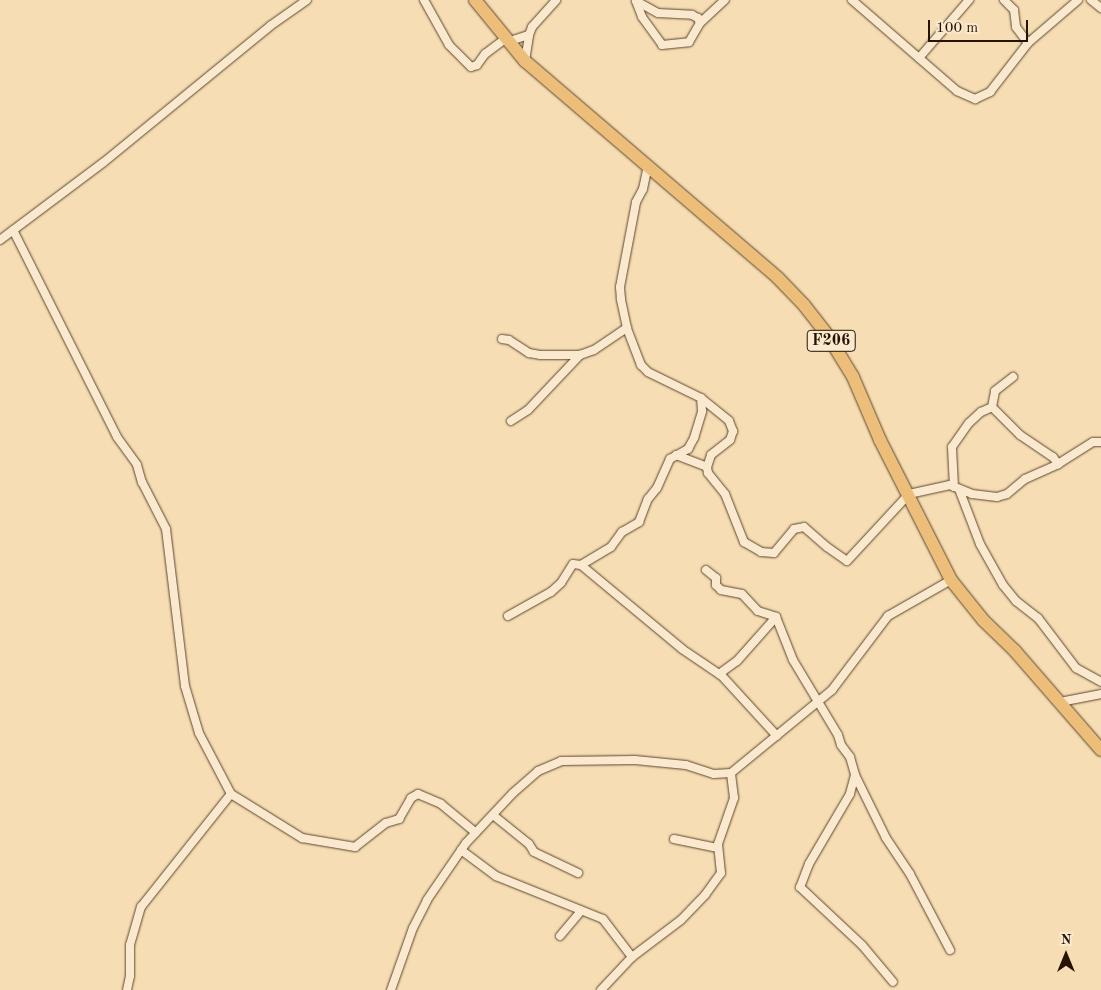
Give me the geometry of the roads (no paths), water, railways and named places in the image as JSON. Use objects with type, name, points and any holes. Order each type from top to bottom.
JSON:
[{"type":"main road","name":"F206","points":[[474,0],[506,41],[525,61],[778,278],[804,305],[828,336],[853,377],[880,440],[951,580],[983,620],[1016,651],[1101,750]]},
{"type":"street","points":[[0,240],[104,162],[270,26],[307,0]]},
{"type":"street","points":[[424,0],[449,45],[471,67],[477,65],[485,54],[506,41],[529,35]]},
{"type":"street","points":[[525,61],[532,27],[556,0]]},
{"type":"street","points":[[635,1],[642,17],[662,45],[688,42],[700,23],[724,0]]},
{"type":"street","points":[[919,58],[969,0]]},
{"type":"street","points":[[1004,0],[1014,10],[1016,27],[1028,43]]},
{"type":"street","points":[[856,1],[957,91],[975,99],[990,92],[1028,43],[1078,0]]},
{"type":"street","points":[[1091,0],[1101,8]]},
{"type":"street","points":[[635,1],[658,14],[692,15],[698,18],[700,23]]},
{"type":"street","points":[[648,166],[643,189],[636,202],[620,287],[620,299],[627,328],[638,358],[648,372],[701,398],[729,421],[733,431],[730,440],[711,455],[707,467],[712,480],[725,494],[731,504],[744,542],[761,552],[774,553],[794,529],[804,527],[847,561],[909,494],[940,486],[957,488],[972,494],[997,497],[1006,494],[1025,479],[1058,464],[1093,442],[1101,442]]},
{"type":"street","points":[[13,230],[117,437],[137,465],[142,482],[166,529],[185,686],[199,733],[231,794],[302,838],[355,846],[386,824],[399,819],[411,798],[418,794],[441,804],[476,833]]},
{"type":"street","points":[[502,339],[509,340],[535,354],[580,355],[600,347],[627,328]]},
{"type":"street","points":[[511,421],[528,410],[580,355]]},
{"type":"street","points":[[992,407],[995,391],[1013,377]]},
{"type":"street","points":[[581,565],[611,547],[622,532],[639,522],[648,499],[657,488],[670,459],[688,449],[699,429],[702,411],[701,398]]},
{"type":"street","points":[[992,407],[1020,435],[1053,457],[1058,464]]},
{"type":"street","points":[[992,407],[981,412],[969,423],[952,448],[957,488],[980,544],[1003,586],[1016,601],[1038,618],[1076,668],[1101,682]]},
{"type":"street","points":[[676,455],[707,467]]},
{"type":"street","points":[[508,616],[546,596],[561,583],[573,564],[581,565],[682,649],[720,674],[777,736]]},
{"type":"street","points":[[706,570],[716,578],[716,585],[722,590],[742,594],[758,611],[776,617],[794,660],[850,757],[855,775],[886,838],[910,874],[950,950]]},
{"type":"street","points":[[391,990],[420,913],[461,850],[513,793],[538,770],[561,760],[635,760],[686,765],[714,774],[730,773],[832,690],[888,616],[951,580]]},
{"type":"street","points":[[720,674],[737,661],[776,617]]},
{"type":"street","points":[[1060,702],[1101,694]]},
{"type":"street","points":[[601,990],[632,957],[681,920],[705,895],[721,873],[718,848],[727,817],[734,806],[730,773]]},
{"type":"street","points":[[855,775],[850,794],[809,864],[800,887],[862,945],[893,982]]},
{"type":"street","points":[[127,990],[130,976],[130,945],[141,907],[231,794]]},
{"type":"street","points":[[493,816],[529,844],[539,856],[578,874]]},
{"type":"street","points":[[674,839],[718,848]]},
{"type":"street","points":[[461,850],[496,876],[580,911],[603,918],[632,957]]},
{"type":"street","points":[[560,936],[580,911]]}]
